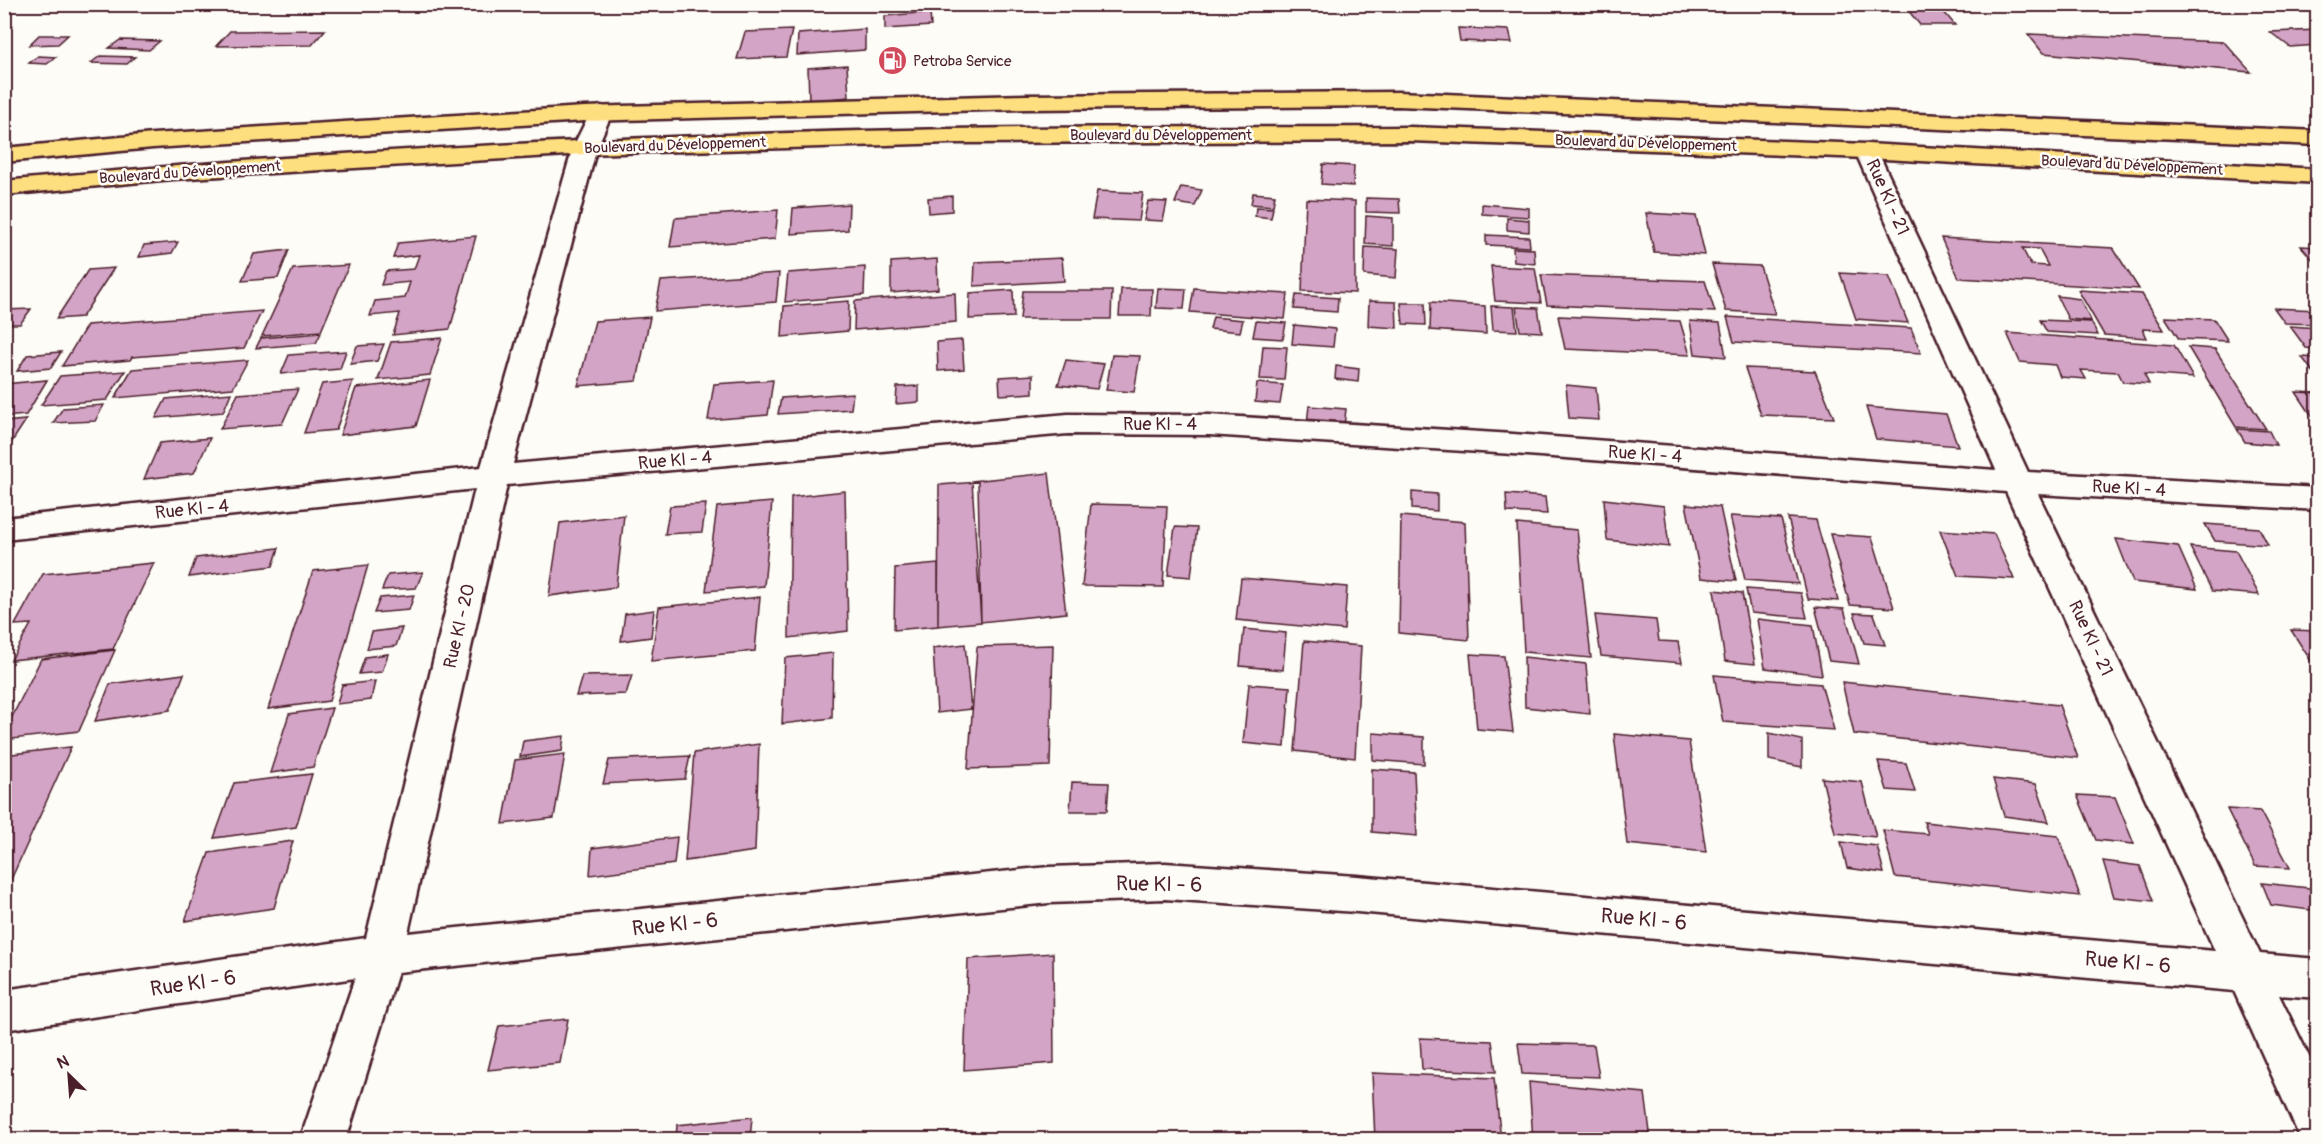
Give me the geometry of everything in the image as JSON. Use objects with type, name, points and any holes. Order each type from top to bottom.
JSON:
[{"type":"highway","name":"Boulevard du Développement","points":[[4,155],[153,141],[601,113],[958,104],[1398,99],[2318,138]]},
{"type":"highway","points":[[951,136],[958,104]]},
{"type":"highway","name":"Boulevard du Développement","points":[[4,188],[173,172],[585,147],[951,136],[1410,134],[1866,151],[2318,176]]},
{"type":"street","name":"Rue KI - 20","points":[[323,1140],[383,955],[494,476],[585,147],[601,113]]},
{"type":"street","name":"Rue KI - 21","points":[[1866,151],[2017,482],[2318,1125]]},
{"type":"street","name":"Rue KI - 4","points":[[4,529],[494,476],[1080,424],[1209,425],[1513,444],[2017,482],[2318,499]]},
{"type":"street","name":"Rue KI - 6","points":[[4,1010],[383,955],[1049,885],[1165,881],[1357,894],[2318,979]]},
{"type":"building","points":[[1903,4],[1937,4],[1955,25],[1920,25]]},
{"type":"building","points":[[930,12],[931,26],[885,29],[885,16]]},
{"type":"building","points":[[1458,28],[1509,30],[1512,43],[1460,41]]},
{"type":"building","points":[[865,29],[865,50],[797,55],[798,34]]},
{"type":"building","points":[[325,30],[312,45],[216,46],[230,31]]},
{"type":"building","points":[[792,30],[786,57],[737,59],[745,32]]},
{"type":"building","points":[[2318,30],[2318,45],[2290,47],[2270,32]]},
{"type":"building","points":[[2028,34],[2224,42],[2251,72],[2043,53]]},
{"type":"building","points":[[39,35],[68,35],[58,44],[29,45]]},
{"type":"building","points":[[120,40],[160,41],[149,50],[109,48]]},
{"type":"building","points":[[38,56],[56,57],[47,64],[29,63]]},
{"type":"building","points":[[100,56],[135,57],[127,64],[91,63]]},
{"type":"building","points":[[847,65],[849,97],[809,101],[808,68]]},
{"type":"building","points":[[1323,164],[1354,166],[1353,186],[1321,184]]},
{"type":"building","points":[[1181,187],[1202,190],[1195,206],[1175,203]]},
{"type":"building","points":[[1097,191],[1143,193],[1139,221],[1092,219]]},
{"type":"building","points":[[1253,193],[1275,195],[1273,206],[1251,204]]},
{"type":"building","points":[[952,196],[952,211],[929,213],[928,198]]},
{"type":"building","points":[[1366,198],[1399,199],[1400,213],[1366,212]]},
{"type":"building","points":[[1306,199],[1355,201],[1355,293],[1302,291]]},
{"type":"building","points":[[1148,201],[1167,202],[1163,221],[1144,220]]},
{"type":"building","points":[[849,204],[848,230],[791,234],[793,208]]},
{"type":"building","points":[[1482,204],[1529,208],[1529,217],[1482,214]]},
{"type":"building","points":[[1256,207],[1273,208],[1271,218],[1255,216]]},
{"type":"building","points":[[778,210],[775,239],[670,247],[675,218]]},
{"type":"building","points":[[1646,213],[1696,216],[1705,255],[1654,252]]},
{"type":"building","points":[[1366,216],[1393,218],[1393,246],[1365,244]]},
{"type":"building","points":[[1507,218],[1529,220],[1529,232],[1507,230]]},
{"type":"building","points":[[1486,235],[1529,237],[1530,247],[1486,245]]},
{"type":"building","points":[[476,236],[450,329],[393,335],[400,313],[370,316],[375,301],[405,298],[410,282],[381,285],[386,271],[414,269],[419,255],[393,258],[398,243]]},
{"type":"building","points":[[1941,238],[2113,248],[2139,289],[1959,278]],"holes":[[[2022,248],[2039,249],[2048,266],[2031,265]]]},
{"type":"building","points":[[178,242],[172,253],[139,257],[144,245]]},
{"type":"building","points":[[2301,246],[2318,247],[2318,266]]},
{"type":"building","points":[[1365,247],[1398,249],[1396,278],[1364,275]]},
{"type":"building","points":[[1513,248],[1534,249],[1535,264],[1514,262]]},
{"type":"building","points":[[289,250],[278,278],[242,281],[254,254]]},
{"type":"building","points":[[1062,258],[1064,281],[974,286],[975,262]]},
{"type":"building","points":[[937,259],[938,289],[891,293],[891,262]]},
{"type":"building","points":[[1712,264],[1760,266],[1775,314],[1726,311]]},
{"type":"building","points":[[349,265],[321,331],[262,336],[293,269]]},
{"type":"building","points":[[1491,266],[1535,268],[1541,303],[1495,301]]},
{"type":"building","points":[[865,267],[864,295],[785,302],[788,273]]},
{"type":"building","points":[[114,268],[82,317],[56,319],[88,270]]},
{"type":"building","points":[[779,273],[776,302],[655,311],[661,281]]},
{"type":"building","points":[[1840,273],[1889,276],[1908,323],[1856,319]]},
{"type":"building","points":[[1541,275],[1705,281],[1715,312],[1547,305]]},
{"type":"building","points":[[1158,288],[1186,289],[1184,309],[1156,308]]},
{"type":"building","points":[[1194,288],[1288,294],[1285,319],[1190,312]]},
{"type":"building","points":[[1121,289],[1152,289],[1151,316],[1119,316]]},
{"type":"building","points":[[1013,290],[1014,317],[969,319],[970,293]]},
{"type":"building","points":[[2078,290],[2142,294],[2164,330],[2143,329],[2147,338],[2104,335]]},
{"type":"building","points":[[1023,291],[1112,291],[1111,319],[1020,319]]},
{"type":"building","points":[[955,293],[956,322],[854,330],[855,301]]},
{"type":"building","points":[[1296,295],[1338,298],[1337,312],[1294,309]]},
{"type":"building","points":[[2057,296],[2080,299],[2091,321],[2068,319]]},
{"type":"building","points":[[849,301],[848,331],[782,337],[784,306]]},
{"type":"building","points":[[1369,301],[1396,302],[1397,328],[1368,326]]},
{"type":"building","points":[[1431,302],[1485,306],[1486,334],[1430,330]]},
{"type":"building","points":[[1401,303],[1425,303],[1426,325],[1403,324]]},
{"type":"building","points":[[1491,306],[1514,307],[1517,331],[1493,330]]},
{"type":"building","points":[[1516,307],[1538,308],[1542,332],[1520,331]]},
{"type":"building","points":[[2274,308],[2318,310],[2318,324],[2285,323]]},
{"type":"building","points":[[31,309],[20,324],[4,324],[4,310]]},
{"type":"building","points":[[262,311],[244,348],[132,357],[130,360],[62,366],[87,325]]},
{"type":"building","points":[[1558,316],[1680,321],[1690,355],[1565,349]]},
{"type":"building","points":[[650,317],[637,381],[578,386],[595,321]]},
{"type":"building","points":[[1213,317],[1243,320],[1240,332],[1210,329]]},
{"type":"building","points":[[1727,317],[1911,328],[1921,353],[1734,342]]},
{"type":"building","points":[[2165,317],[2214,319],[2228,341],[2179,339]]},
{"type":"building","points":[[2040,320],[2091,322],[2098,335],[2047,332]]},
{"type":"building","points":[[1256,321],[1286,323],[1283,339],[1253,337]]},
{"type":"building","points":[[1690,321],[1720,323],[1726,357],[1695,354]]},
{"type":"building","points":[[1294,325],[1335,329],[1333,347],[1292,344]]},
{"type":"building","points":[[2290,326],[2318,328],[2318,349],[2306,348]]},
{"type":"building","points":[[321,333],[316,343],[256,348],[261,338]]},
{"type":"building","points":[[2007,333],[2174,345],[2193,378],[2144,374],[2149,384],[2123,382],[2118,372],[2081,370],[2086,379],[2060,377],[2055,365],[2020,362]]},
{"type":"building","points":[[442,338],[430,375],[378,380],[391,342]]},
{"type":"building","points":[[962,340],[964,369],[938,371],[937,342]]},
{"type":"building","points":[[384,344],[377,361],[350,364],[357,346]]},
{"type":"building","points":[[1263,346],[1287,347],[1284,380],[1260,379]]},
{"type":"building","points":[[2188,347],[2215,349],[2266,429],[2236,427]]},
{"type":"building","points":[[346,351],[340,369],[281,374],[289,355]]},
{"type":"building","points":[[61,352],[51,368],[17,371],[27,355]]},
{"type":"building","points":[[1112,355],[1140,356],[1134,392],[1106,390]]},
{"type":"building","points":[[2302,357],[2318,358],[2318,379]]},
{"type":"building","points":[[248,360],[233,388],[115,398],[132,369]]},
{"type":"building","points":[[1066,360],[1104,364],[1097,389],[1058,385]]},
{"type":"building","points":[[1336,366],[1359,369],[1358,382],[1335,379]]},
{"type":"building","points":[[1745,368],[1815,371],[1834,418],[1761,415]]},
{"type":"building","points":[[125,371],[107,400],[41,405],[60,376]]},
{"type":"building","points":[[1033,375],[1033,393],[1000,395],[999,377]]},
{"type":"building","points":[[47,380],[26,415],[4,417],[4,384]]},
{"type":"building","points":[[430,380],[416,426],[340,435],[356,388]]},
{"type":"building","points":[[773,380],[768,415],[708,420],[714,384]]},
{"type":"building","points":[[353,381],[336,430],[304,433],[322,384]]},
{"type":"building","points":[[1257,383],[1283,385],[1280,404],[1255,402]]},
{"type":"building","points":[[1566,385],[1596,388],[1599,420],[1569,418]]},
{"type":"building","points":[[919,386],[919,402],[896,404],[897,387]]},
{"type":"building","points":[[298,389],[282,424],[220,429],[238,394]]},
{"type":"building","points":[[2296,392],[2318,393],[2318,425]]},
{"type":"building","points":[[231,393],[223,412],[156,418],[166,399]]},
{"type":"building","points":[[853,393],[851,409],[778,414],[781,398]]},
{"type":"building","points":[[104,405],[95,421],[53,423],[63,408]]},
{"type":"building","points":[[1309,406],[1346,409],[1344,426],[1307,423]]},
{"type":"building","points":[[1866,407],[1946,414],[1958,446],[1876,439]]},
{"type":"building","points":[[26,420],[4,454],[4,422]]},
{"type":"building","points":[[2237,429],[2269,431],[2276,445],[2245,442]]},
{"type":"building","points":[[210,438],[194,473],[144,479],[160,443]]},
{"type":"building","points":[[1049,473],[1066,613],[981,622],[972,481]]},
{"type":"building","points":[[978,482],[981,622],[938,626],[939,485]]},
{"type":"building","points":[[845,491],[848,631],[789,638],[791,497]]},
{"type":"building","points":[[1412,492],[1437,494],[1437,511],[1412,509]]},
{"type":"building","points":[[1506,494],[1545,497],[1547,514],[1507,512]]},
{"type":"building","points":[[1604,499],[1664,506],[1669,547],[1607,540]]},
{"type":"building","points":[[772,502],[764,586],[706,591],[717,507]]},
{"type":"building","points":[[706,504],[702,532],[665,534],[670,506]]},
{"type":"building","points":[[1091,504],[1167,506],[1163,587],[1082,586]]},
{"type":"building","points":[[1686,504],[1720,507],[1736,581],[1701,578]]},
{"type":"building","points":[[624,515],[616,587],[549,596],[560,523]]},
{"type":"building","points":[[1401,516],[1465,522],[1469,640],[1399,633]]},
{"type":"building","points":[[1730,516],[1781,519],[1798,584],[1745,580]]},
{"type":"building","points":[[1788,518],[1816,520],[1838,601],[1808,599]]},
{"type":"building","points":[[1517,524],[1577,530],[1591,658],[1524,652]]},
{"type":"building","points":[[2205,524],[2259,528],[2268,545],[2215,541]]},
{"type":"building","points":[[1175,527],[1197,528],[1191,577],[1168,575]]},
{"type":"building","points":[[1940,530],[1994,534],[2014,579],[1958,576]]},
{"type":"building","points":[[1830,534],[1872,537],[1894,608],[1850,605]]},
{"type":"building","points":[[2116,539],[2178,546],[2197,589],[2133,582]]},
{"type":"building","points":[[2190,547],[2236,551],[2259,595],[2212,591]]},
{"type":"building","points":[[279,548],[273,566],[189,577],[196,558]]},
{"type":"building","points":[[154,563],[113,649],[11,660],[31,624],[15,625],[43,574]]},
{"type":"building","points":[[938,564],[938,626],[894,630],[895,568]]},
{"type":"building","points":[[368,565],[329,701],[268,709],[313,571]]},
{"type":"building","points":[[423,572],[416,588],[382,590],[388,575]]},
{"type":"building","points":[[1241,578],[1347,587],[1344,630],[1236,620]]},
{"type":"building","points":[[1746,589],[1801,593],[1807,618],[1751,613]]},
{"type":"building","points":[[1714,590],[1742,593],[1755,664],[1725,661]]},
{"type":"building","points":[[414,595],[409,610],[374,613],[380,598]]},
{"type":"building","points":[[760,597],[755,651],[651,661],[659,607]]},
{"type":"building","points":[[1815,607],[1844,609],[1859,664],[1829,661]]},
{"type":"building","points":[[654,610],[651,637],[621,641],[625,614]]},
{"type":"building","points":[[1854,613],[1874,614],[1885,645],[1864,643]]},
{"type":"building","points":[[1595,615],[1656,620],[1659,641],[1678,642],[1682,663],[1601,656]]},
{"type":"building","points":[[1757,619],[1813,625],[1822,675],[1765,668]]},
{"type":"building","points":[[402,628],[396,646],[367,649],[372,632]]},
{"type":"building","points":[[1244,629],[1286,633],[1283,670],[1240,666]]},
{"type":"building","points":[[2291,630],[2318,631],[2318,672]]},
{"type":"building","points":[[1304,641],[1361,646],[1355,758],[1295,751]]},
{"type":"building","points":[[965,644],[971,709],[937,713],[933,648]]},
{"type":"building","points":[[1053,645],[1050,766],[968,769],[977,647]]},
{"type":"building","points":[[115,650],[79,731],[4,740],[4,733],[41,659]]},
{"type":"building","points":[[833,653],[832,718],[782,724],[785,658]]},
{"type":"building","points":[[388,654],[382,672],[359,674],[365,657]]},
{"type":"building","points":[[1470,654],[1504,656],[1513,732],[1477,729]]},
{"type":"building","points":[[1524,657],[1586,664],[1590,714],[1525,707]]},
{"type":"building","points":[[184,674],[170,710],[95,721],[110,684]]},
{"type":"building","points":[[632,675],[626,694],[576,696],[582,676]]},
{"type":"building","points":[[1714,675],[1821,684],[1834,730],[1723,722]]},
{"type":"building","points":[[375,681],[371,700],[337,704],[342,685]]},
{"type":"building","points":[[1842,682],[2059,705],[2078,758],[1854,734]]},
{"type":"building","points":[[1249,684],[1290,687],[1285,747],[1243,743]]},
{"type":"building","points":[[332,708],[313,767],[270,773],[289,714]]},
{"type":"building","points":[[1373,733],[1424,737],[1424,764],[1373,760]]},
{"type":"building","points":[[1769,733],[1802,740],[1802,767],[1769,760]]},
{"type":"building","points":[[1614,734],[1689,741],[1706,852],[1627,844]]},
{"type":"building","points":[[564,736],[562,751],[520,757],[523,741]]},
{"type":"building","points":[[759,744],[755,851],[685,861],[694,753]]},
{"type":"building","points":[[71,747],[4,895],[4,755]]},
{"type":"building","points":[[565,754],[554,818],[503,824],[515,760]]},
{"type":"building","points":[[690,756],[685,779],[603,784],[609,760]]},
{"type":"building","points":[[1878,761],[1906,763],[1915,792],[1887,790]]},
{"type":"building","points":[[1372,769],[1414,772],[1417,836],[1372,832]]},
{"type":"building","points":[[312,774],[296,827],[214,838],[234,783]]},
{"type":"building","points":[[1822,778],[1862,782],[1876,837],[1835,833]]},
{"type":"building","points":[[1993,779],[2036,784],[2049,822],[2004,816]]},
{"type":"building","points":[[1072,782],[1109,783],[1107,811],[1070,811]]},
{"type":"building","points":[[2077,795],[2115,797],[2134,844],[2096,840]]},
{"type":"building","points":[[2227,809],[2260,811],[2290,868],[2255,866]]},
{"type":"building","points":[[1924,822],[2058,836],[2080,896],[1895,877],[1883,830],[1928,834]]},
{"type":"building","points":[[677,837],[674,864],[590,875],[592,848]]},
{"type":"building","points":[[293,841],[274,908],[185,921],[209,853]]},
{"type":"building","points":[[1841,842],[1877,846],[1884,873],[1847,868]]},
{"type":"building","points":[[2103,861],[2140,866],[2153,901],[2114,897]]},
{"type":"building","points":[[2262,883],[2318,889],[2318,911],[2271,905]]},
{"type":"building","points":[[1053,953],[1054,1063],[964,1070],[968,959]]},
{"type":"building","points":[[568,1019],[560,1063],[488,1070],[499,1026]]},
{"type":"building","points":[[1420,1038],[1492,1041],[1496,1072],[1422,1069]]},
{"type":"building","points":[[1518,1043],[1594,1045],[1599,1077],[1522,1074]]},
{"type":"building","points":[[1372,1073],[1494,1078],[1501,1140],[1375,1140]]},
{"type":"building","points":[[1529,1082],[1645,1093],[1651,1140],[1533,1140]]},
{"type":"building","points":[[752,1117],[750,1140],[676,1140],[677,1125]]},
{"type":"place","name":"Petroba Service","points":[[892,61]]}]
